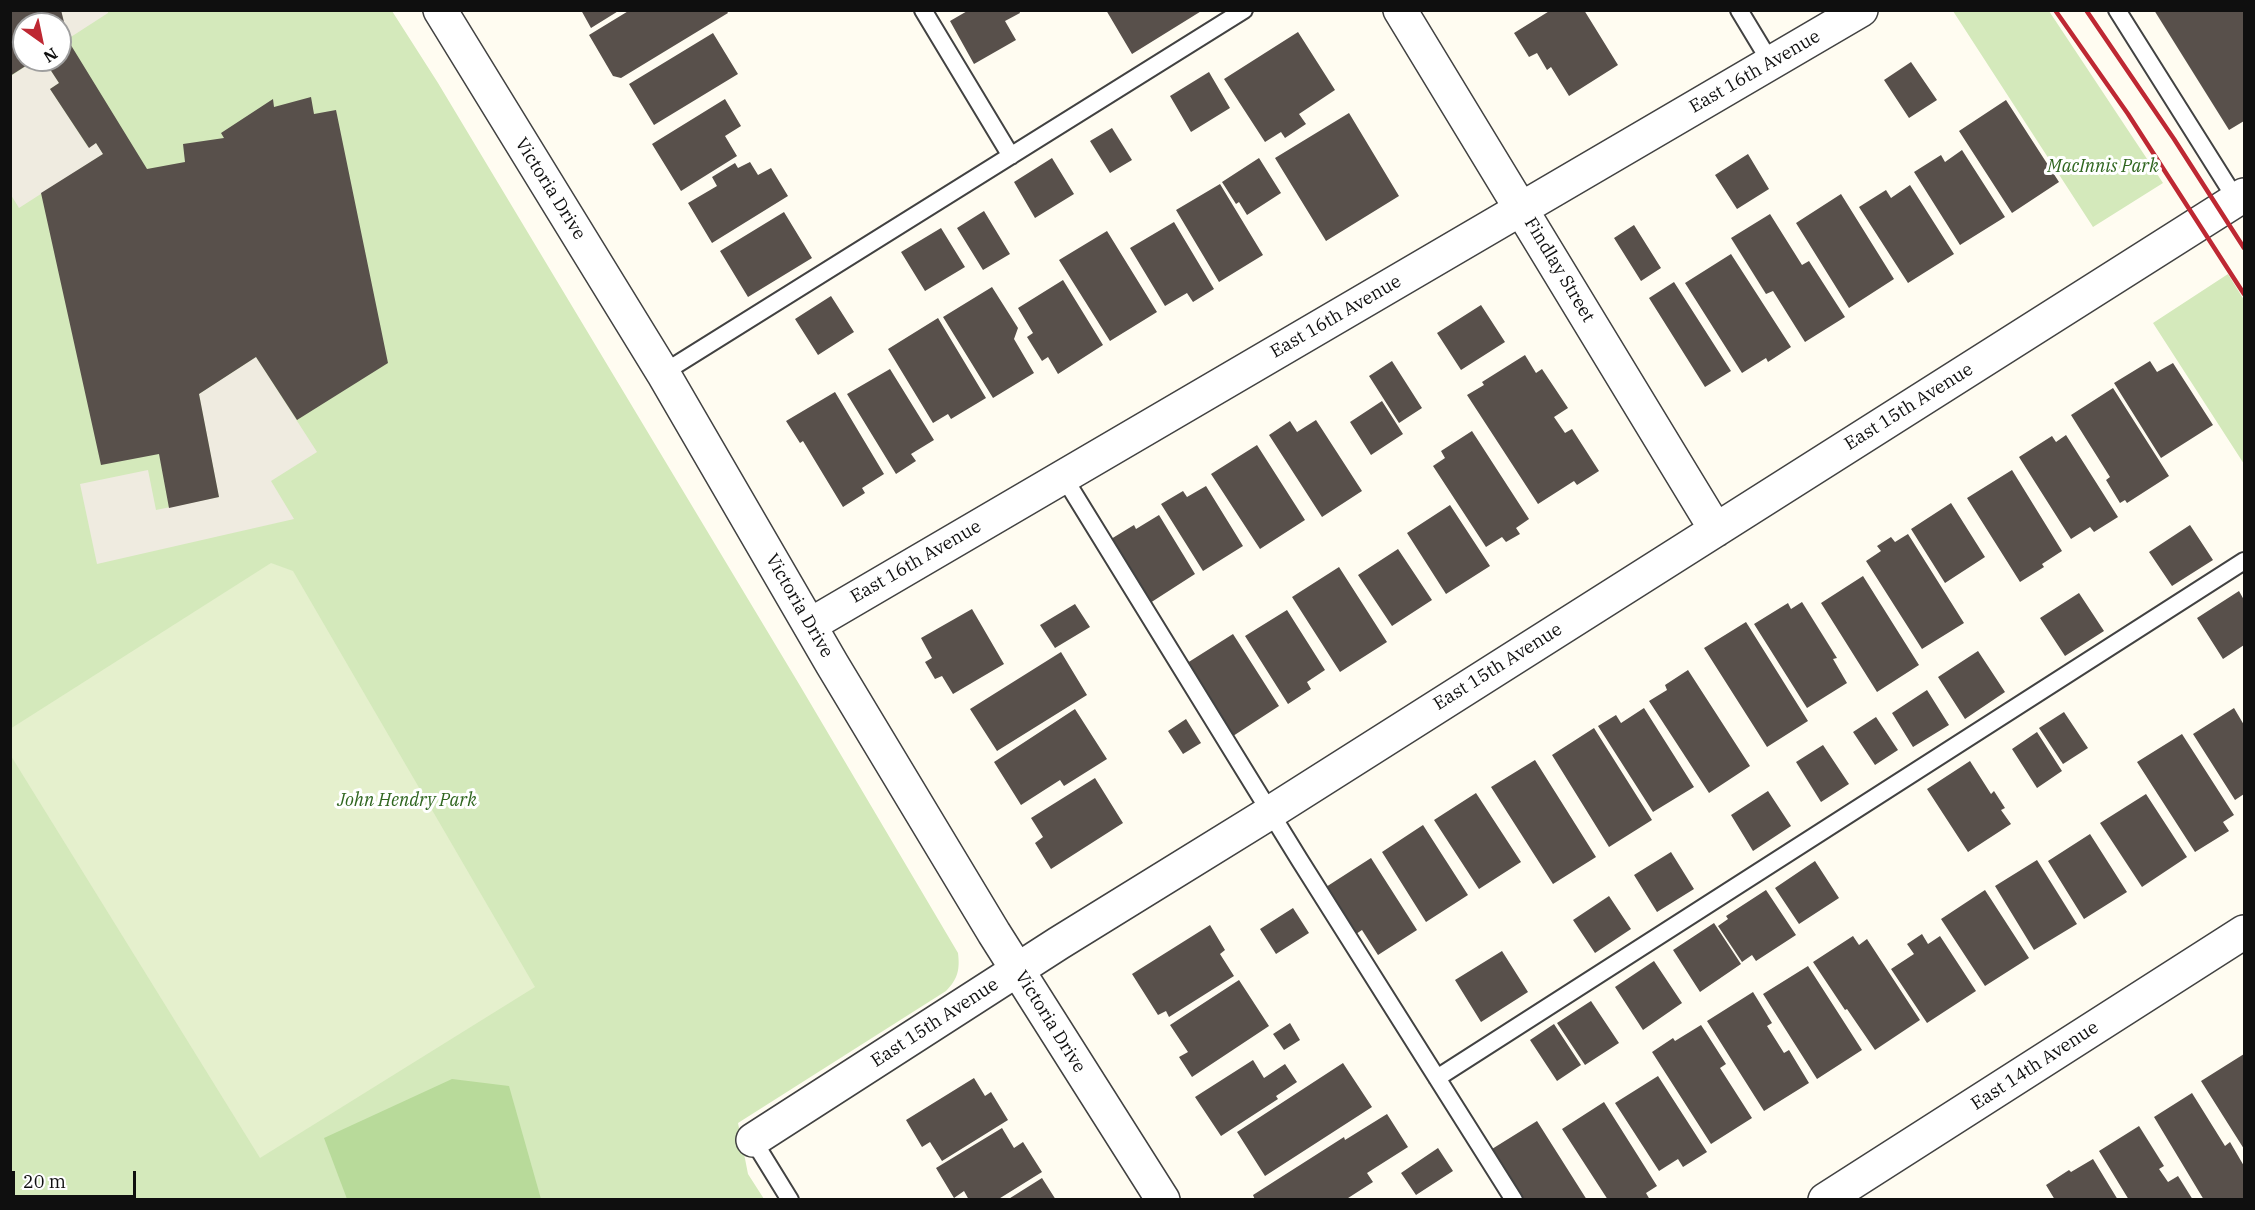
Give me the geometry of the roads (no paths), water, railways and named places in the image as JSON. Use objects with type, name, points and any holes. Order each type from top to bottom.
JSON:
[{"type":"street","name":"Victoria Drive","points":[[440,10],[663,373],[810,625],[1017,970],[1163,1200]]},
{"type":"street","name":"Findlay Street","points":[[1400,10],[1716,530]]},
{"type":"street","name":"East 16th Avenue","points":[[810,625],[1861,10]]},
{"type":"street","name":"East 15th Avenue","points":[[753,1140],[1017,970],[2242,202]]},
{"type":"street","name":"East 14th Avenue","points":[[1825,1200],[2244,932]]},
{"type":"lane","points":[[923,10],[1011,156]]},
{"type":"lane","points":[[663,373],[1244,10]]},
{"type":"lane","points":[[1739,10],[1771,63]]},
{"type":"lane","points":[[2117,10],[2242,202]]},
{"type":"lane","points":[[1064,476],[1514,1200]]},
{"type":"lane","points":[[1437,1078],[2244,561]]},
{"type":"lane","points":[[753,1140],[790,1200]]},
{"type":"railway","points":[[2055,10],[2128,114],[2244,294]]},
{"type":"railway","points":[[2086,10],[2174,139],[2244,248]]},
{"type":"park label","name":"MacInnis Park","points":[[2103,167]]},
{"type":"park label","name":"John Hendry Park","points":[[407,801]]}]
